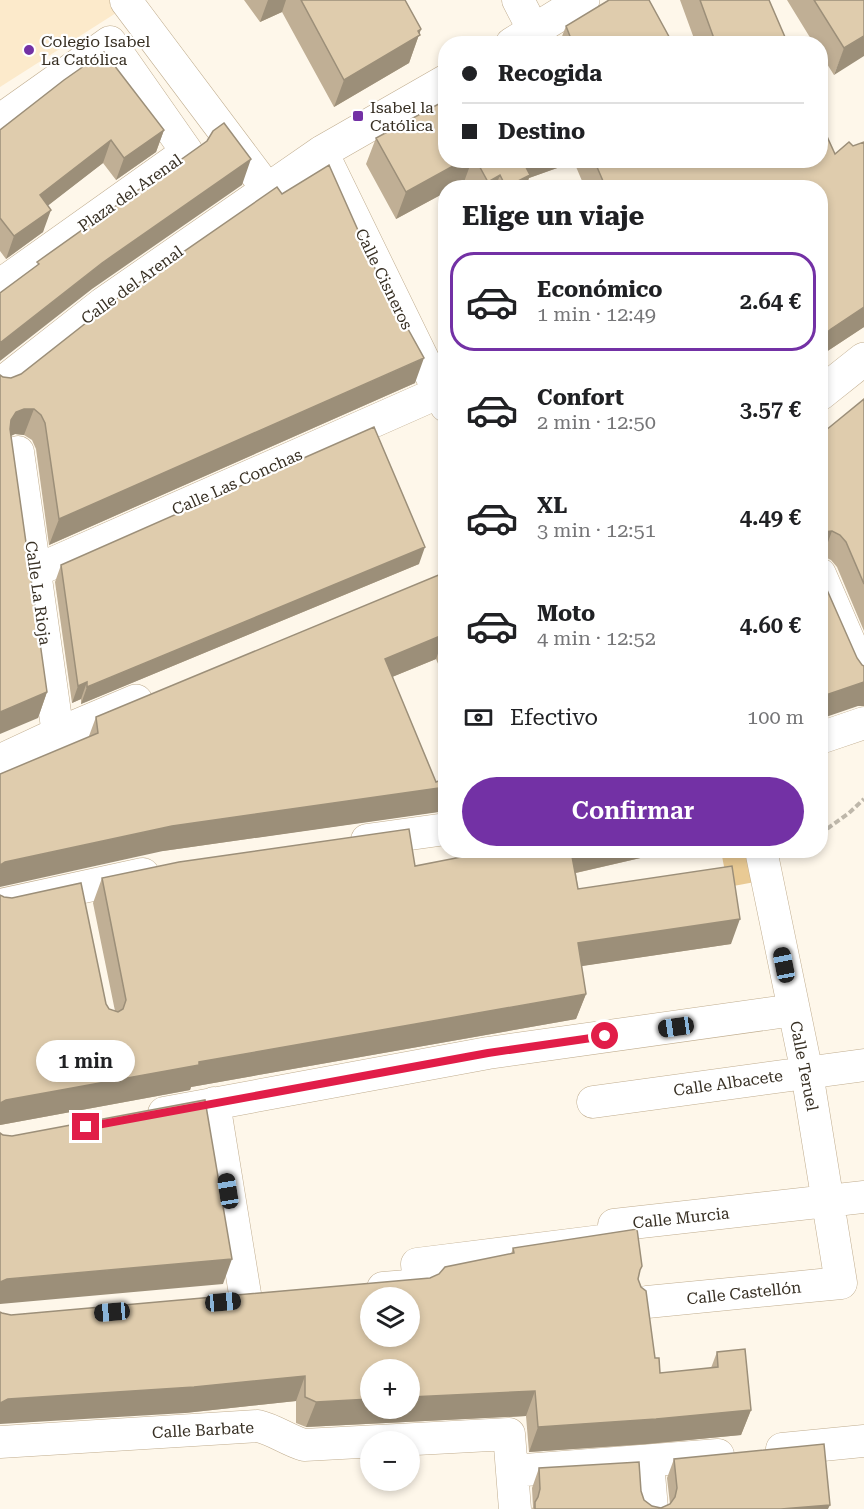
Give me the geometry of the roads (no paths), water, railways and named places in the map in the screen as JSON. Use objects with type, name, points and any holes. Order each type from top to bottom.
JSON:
[{"type":"street","points":[[518,0],[523,36]]},
{"type":"street","points":[[525,36],[583,0]]},
{"type":"street","points":[[126,1],[268,190]]},
{"type":"street","name":"Plaza del Arenal","points":[[0,120],[110,42],[188,152],[0,285]]},
{"type":"street","name":"Calle del Arenal","points":[[0,386],[102,304],[322,152],[438,86]]},
{"type":"street","name":"Calle Cisneros","points":[[322,152],[438,391]]},
{"type":"street","points":[[828,388],[864,359]]},
{"type":"street","name":"Calle Las Conchas","points":[[35,571],[438,401]]},
{"type":"street","name":"Calle La Rioja","points":[[18,452],[58,734]]},
{"type":"street","points":[[828,593],[864,676]]},
{"type":"street","points":[[0,761],[158,692]]},
{"type":"street","points":[[828,735],[864,723]]},
{"type":"street","points":[[341,844],[438,830]]},
{"type":"street","name":"Calle Teruel","points":[[763,858],[807,1073],[841,1284]]},
{"type":"street","points":[[0,905],[167,869]]},
{"type":"street","points":[[135,1118],[488,1053],[794,1010]]},
{"type":"street","name":"Calle Albacete","points":[[593,1102],[864,1065]]},
{"type":"street","points":[[214,1103],[245,1300]]},
{"type":"street","name":"Calle Murcia","points":[[350,1291],[419,1285],[417,1264],[617,1239],[614,1225],[864,1197]]},
{"type":"street","name":"Calle Castellón","points":[[647,1302],[841,1284]]},
{"type":"street","name":"Calle Barbate","points":[[0,1442],[258,1426],[273,1430],[288,1441],[304,1445],[508,1434],[512,1471]]},
{"type":"street","points":[[515,1509],[512,1471],[648,1462],[864,1441]]},
{"type":"street","points":[[648,1462],[652,1509]]},
{"type":"place","name":"Colegio Isabel La Católica","points":[[29,50]]},
{"type":"place","name":"Isabel la Católica","points":[[358,116]]}]
